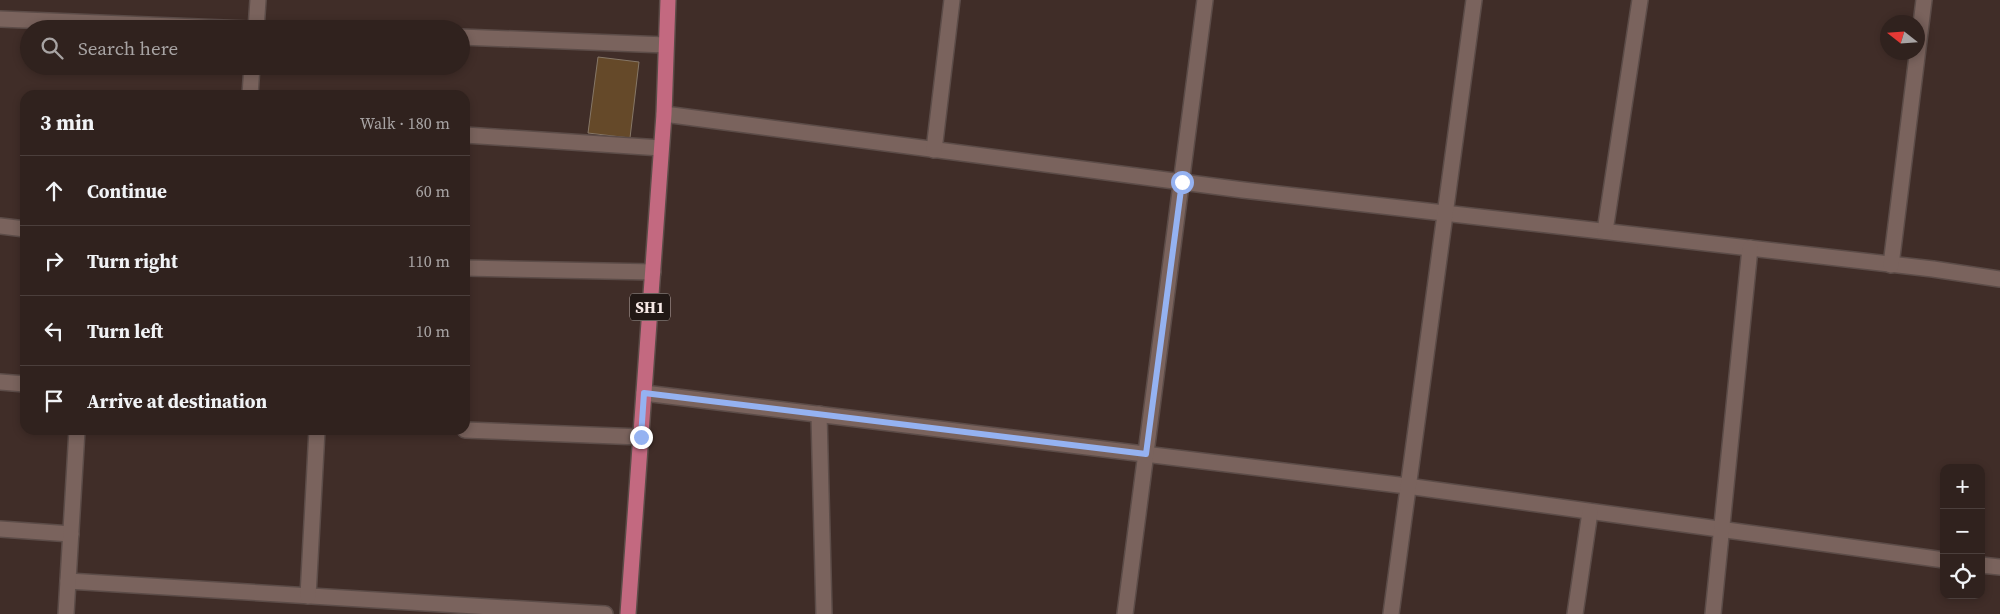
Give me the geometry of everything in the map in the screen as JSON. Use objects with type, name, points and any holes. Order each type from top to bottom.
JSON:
[{"type":"main road","name":"SH1","points":[[628,614],[664,114],[668,0]]},
{"type":"street","points":[[257,20],[258,0]]},
{"type":"street","points":[[934,150],[952,0]]},
{"type":"street","points":[[1125,614],[1205,0]]},
{"type":"street","points":[[1391,614],[1474,0]]},
{"type":"street","points":[[1605,231],[1640,0]]},
{"type":"street","points":[[1891,265],[1924,0]]},
{"type":"street","points":[[0,20],[20,21]]},
{"type":"street","points":[[470,37],[666,45]]},
{"type":"street","points":[[250,90],[251,75]]},
{"type":"street","points":[[664,114],[1182,182],[2000,279]]},
{"type":"street","points":[[470,135],[661,148]]},
{"type":"street","points":[[0,226],[20,228]]},
{"type":"street","points":[[1713,614],[1750,248]]},
{"type":"street","points":[[470,268],[653,272]]},
{"type":"street","points":[[0,382],[20,384]]},
{"type":"street","points":[[644,393],[1407,486],[1940,559]]},
{"type":"street","points":[[819,414],[824,614]]},
{"type":"street","points":[[470,430],[641,437]]},
{"type":"street","points":[[66,614],[77,435]]},
{"type":"street","points":[[308,596],[318,435]]},
{"type":"street","points":[[1575,614],[1590,512]]},
{"type":"street","points":[[0,529],[71,534]]},
{"type":"street","points":[[1985,565],[2000,567]]},
{"type":"street","points":[[68,581],[605,614]]},
{"type":"building","points":[[598,57],[639,62],[630,138],[588,133]]},
{"type":"route","points":[[641,437],[644,393],[1146,454],[1182,182]]}]
